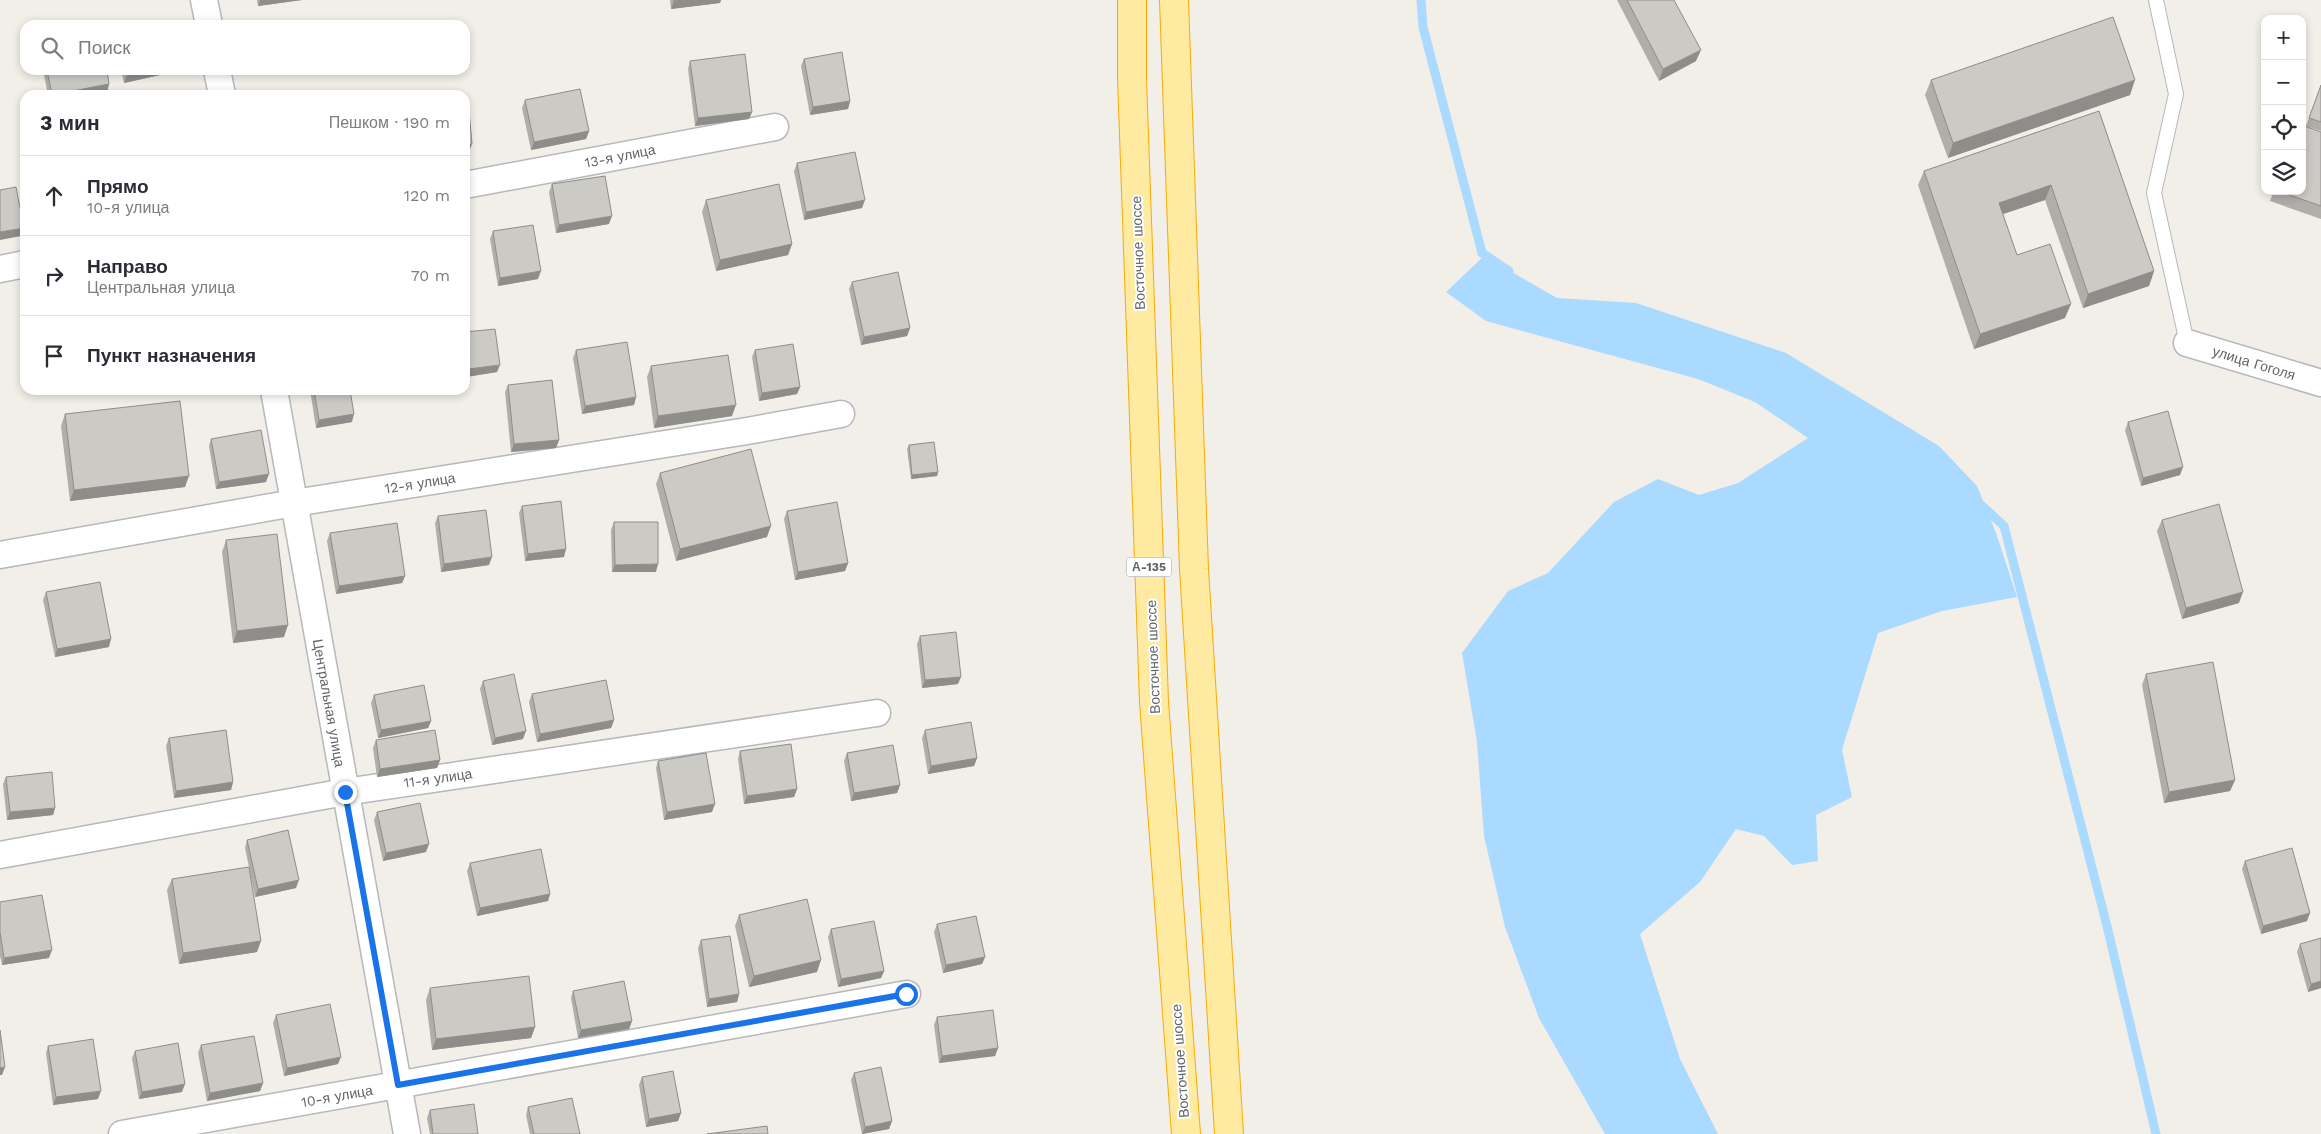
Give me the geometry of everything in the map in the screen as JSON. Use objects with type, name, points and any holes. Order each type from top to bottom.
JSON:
[{"type":"highway","name":"Восточное шоссе","points":[[1132,0],[1132,78],[1154,702],[1186,1134]]},
{"type":"highway","points":[[1174,0],[1194,569],[1229,1134]]},
{"type":"street","points":[[204,0],[208,20]]},
{"type":"street","points":[[218,75],[221,90]]},
{"type":"street","name":"13-я улица","points":[[470,184],[775,127]]},
{"type":"street","points":[[0,269],[20,265]]},
{"type":"street","name":"улица Гоголя","points":[[2187,343],[2321,383]]},
{"type":"street","name":"Центральная улица","points":[[275,395],[406,1134]]},
{"type":"street","name":"12-я улица","points":[[0,555],[294,503],[747,431],[840,414]]},
{"type":"street","name":"11-я улица","points":[[0,855],[345,792],[877,713]]},
{"type":"street","name":"10-я улица","points":[[122,1134],[906,994]]},
{"type":"lane","points":[[2156,0],[2176,94],[2154,193],[2187,343]]},
{"type":"water","points":[[1484,256],[1557,298],[1636,303],[1786,353],[1939,446],[1977,486],[1996,533],[2017,597],[1942,611],[1878,633],[1842,750],[1852,797],[1816,815],[1818,861],[1792,865],[1764,836],[1736,829],[1700,882],[1640,934],[1680,1059],[1718,1134],[1605,1134],[1539,1018],[1505,927],[1484,836],[1477,742],[1462,653],[1508,591],[1548,573],[1614,502],[1658,479],[1699,495],[1738,483],[1808,438],[1755,402],[1698,379],[1486,321],[1446,292]]},
{"type":"building","points":[[1627,0],[1674,0],[1701,50],[1663,69]]},
{"type":"building","points":[[2113,17],[2135,80],[1953,143],[1931,80]]},
{"type":"building","points":[[842,52],[850,101],[813,107],[804,59]]},
{"type":"building","points":[[745,54],[752,112],[698,118],[690,61]]},
{"type":"building","points":[[48,75],[108,75],[109,84],[78,90],[51,90]]},
{"type":"building","points":[[2321,85],[2321,122],[2309,118]]},
{"type":"building","points":[[580,89],[589,131],[534,142],[525,100]]},
{"type":"building","points":[[2099,111],[2154,271],[2088,294],[2051,185],[1999,203],[2017,255],[2050,244],[2071,304],[1980,334],[1924,171]]},
{"type":"building","points":[[470,122],[472,144],[470,144]]},
{"type":"building","points":[[2306,126],[2321,132],[2321,206],[2289,195],[2306,195]]},
{"type":"building","points":[[855,152],[865,200],[806,212],[797,163]]},
{"type":"building","points":[[605,176],[612,216],[559,225],[552,184]]},
{"type":"building","points":[[779,184],[792,244],[720,260],[706,200]]},
{"type":"building","points":[[16,187],[20,208],[20,229],[0,232],[0,190]]},
{"type":"building","points":[[533,225],[541,271],[500,278],[493,231]]},
{"type":"building","points":[[898,272],[910,328],[864,337],[852,282]]},
{"type":"building","points":[[495,329],[500,365],[470,369],[470,332]]},
{"type":"building","points":[[627,342],[636,397],[585,406],[576,350]]},
{"type":"building","points":[[793,344],[800,387],[762,393],[755,350]]},
{"type":"building","points":[[728,355],[736,405],[658,416],[651,366]]},
{"type":"building","points":[[552,380],[559,440],[514,444],[508,385]]},
{"type":"building","points":[[315,395],[351,395],[354,414],[319,420]]},
{"type":"building","points":[[180,401],[189,476],[74,490],[65,414]]},
{"type":"building","points":[[2168,411],[2183,467],[2143,478],[2128,422]]},
{"type":"building","points":[[261,430],[269,474],[219,482],[211,439]]},
{"type":"building","points":[[934,442],[938,472],[912,475],[909,445]]},
{"type":"building","points":[[751,449],[771,526],[680,549],[660,473]]},
{"type":"building","points":[[561,501],[566,549],[528,554],[522,506]]},
{"type":"building","points":[[837,502],[848,563],[798,572],[787,511]]},
{"type":"building","points":[[2219,504],[2243,592],[2186,608],[2162,520]]},
{"type":"building","points":[[486,510],[492,557],[444,564],[438,516]]},
{"type":"building","points":[[614,522],[658,522],[658,564],[615,565]]},
{"type":"building","points":[[397,523],[405,576],[339,586],[330,533]]},
{"type":"building","points":[[277,534],[288,625],[237,631],[226,540]]},
{"type":"building","points":[[100,582],[111,639],[57,649],[46,592]]},
{"type":"building","points":[[956,632],[961,677],[925,680],[920,636]]},
{"type":"building","points":[[2213,662],[2235,780],[2169,792],[2146,674]]},
{"type":"building","points":[[514,674],[526,731],[495,738],[483,681]]},
{"type":"building","points":[[606,680],[614,720],[540,734],[532,694]]},
{"type":"building","points":[[424,685],[431,721],[381,730],[374,695]]},
{"type":"building","points":[[971,722],[977,758],[931,766],[925,730]]},
{"type":"building","points":[[226,730],[233,782],[176,791],[169,738]]},
{"type":"building","points":[[435,730],[440,760],[380,769],[376,740]]},
{"type":"building","points":[[791,744],[797,789],[747,796],[740,751]]},
{"type":"building","points":[[893,745],[900,785],[854,793],[847,753]]},
{"type":"building","points":[[706,753],[715,804],[667,812],[658,761]]},
{"type":"building","points":[[52,772],[55,808],[10,812],[6,777]]},
{"type":"building","points":[[420,803],[429,844],[386,853],[377,812]]},
{"type":"building","points":[[288,830],[299,880],[258,889],[247,840]]},
{"type":"building","points":[[2292,848],[2310,913],[2263,926],[2245,861]]},
{"type":"building","points":[[541,849],[550,894],[480,908],[470,863]]},
{"type":"building","points":[[249,867],[261,941],[183,953],[172,879]]},
{"type":"building","points":[[42,895],[52,950],[4,958],[0,932],[0,902]]},
{"type":"building","points":[[807,899],[821,960],[754,976],[739,915]]},
{"type":"building","points":[[976,916],[985,957],[946,965],[937,924]]},
{"type":"building","points":[[874,921],[884,971],[841,979],[831,929]]},
{"type":"building","points":[[730,936],[739,994],[709,999],[701,940]]},
{"type":"building","points":[[2321,938],[2321,981],[2311,984],[2300,944]]},
{"type":"building","points":[[529,976],[535,1027],[436,1039],[430,988]]},
{"type":"building","points":[[624,981],[632,1021],[581,1030],[573,991]]},
{"type":"building","points":[[330,1004],[341,1057],[287,1068],[276,1015]]},
{"type":"building","points":[[993,1010],[998,1048],[942,1056],[937,1017]]},
{"type":"building","points":[[0,1030],[5,1067],[0,1068]]},
{"type":"building","points":[[254,1036],[263,1083],[210,1093],[201,1045]]},
{"type":"building","points":[[93,1039],[101,1091],[56,1097],[48,1046]]},
{"type":"building","points":[[178,1043],[185,1084],[142,1092],[135,1051]]},
{"type":"building","points":[[881,1067],[892,1121],[865,1127],[854,1073]]},
{"type":"building","points":[[673,1071],[681,1113],[649,1119],[642,1077]]},
{"type":"building","points":[[572,1098],[580,1134],[534,1134],[528,1107]]},
{"type":"building","points":[[474,1104],[478,1134],[433,1134],[430,1110]]},
{"type":"building","points":[[767,1126],[768,1134],[707,1134]]},
{"type":"waterway","points":[[1421,0],[1423,27],[1482,253],[1509,271]]},
{"type":"waterway","points":[[1978,502],[2004,526],[2107,926],[2156,1134]]},
{"type":"route","points":[[345,792],[398,1085],[906,994]]}]
